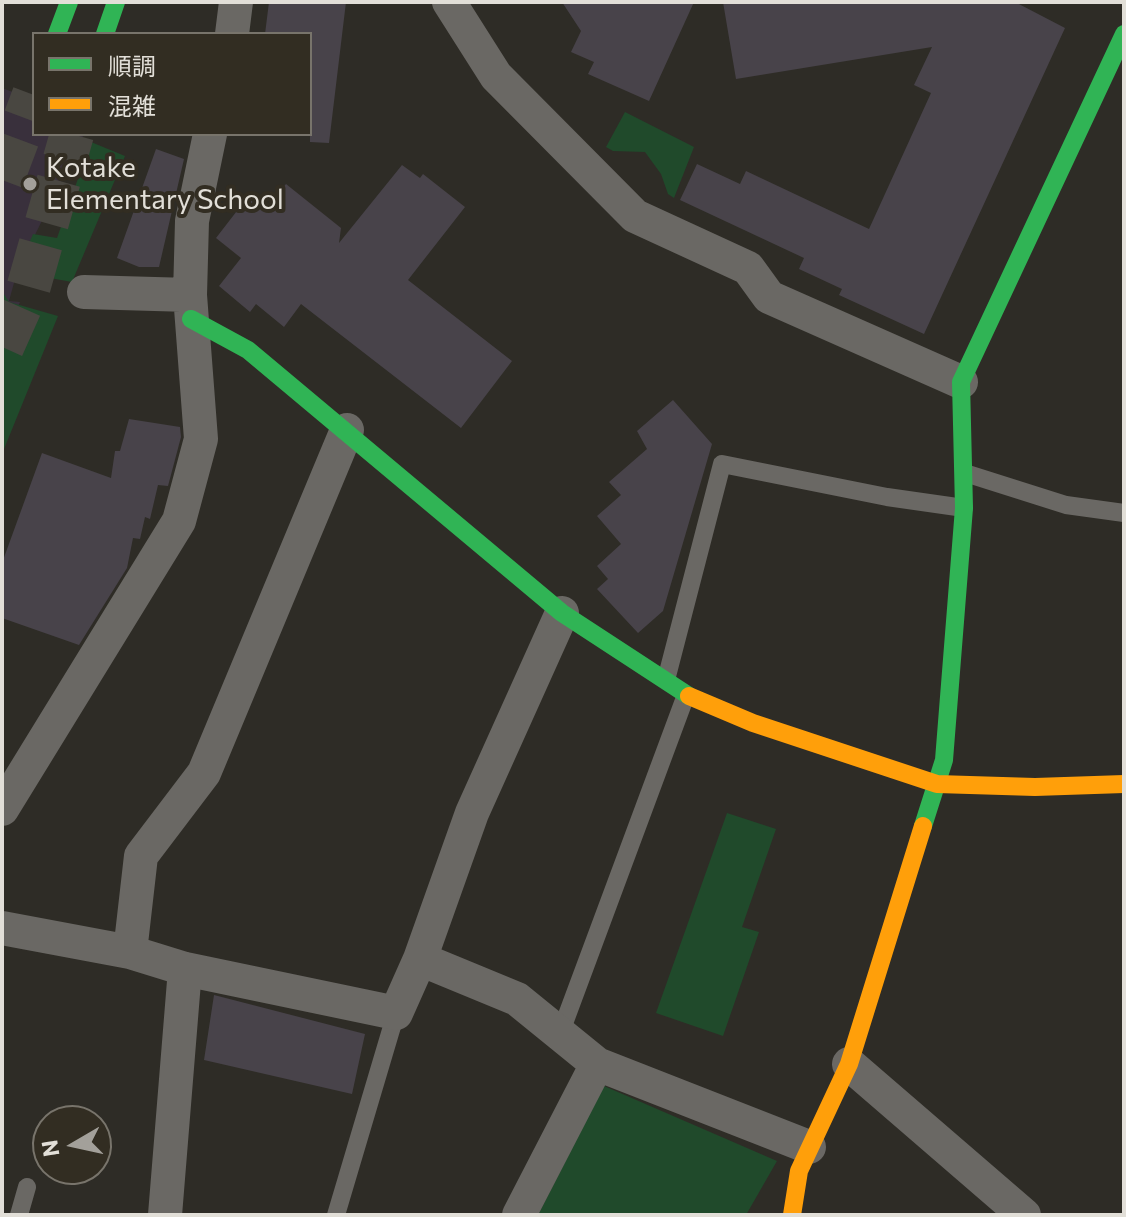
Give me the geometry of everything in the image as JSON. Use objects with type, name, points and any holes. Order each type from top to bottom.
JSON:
[{"type":"street","points":[[58,32],[69,2]]},
{"type":"street","points":[[106,32],[116,2]]},
{"type":"street","points":[[232,32],[236,2]]},
{"type":"street","points":[[449,2],[496,76],[635,216],[748,268],[769,297],[961,382]]},
{"type":"street","points":[[792,1215],[799,1171],[849,1064],[944,760],[964,508],[961,382],[1124,34]]},
{"type":"street","points":[[2,809],[179,521],[201,439],[190,307],[192,221],[210,136]]},
{"type":"street","points":[[84,292],[190,307],[347,430],[562,613],[686,695],[753,723],[937,784],[1035,787],[1124,784]]},
{"type":"street","points":[[130,952],[141,856],[204,773],[347,430]]},
{"type":"street","points":[[2,928],[130,952],[185,969],[396,1013],[420,959],[472,813],[562,613]]},
{"type":"street","points":[[420,959],[517,999],[597,1064],[809,1147]]},
{"type":"street","points":[[165,1215],[185,969]]},
{"type":"street","points":[[519,1215],[597,1064]]},
{"type":"street","points":[[849,1064],[1024,1215]]},
{"type":"lane","points":[[665,683],[722,464],[887,497],[964,508]]},
{"type":"lane","points":[[965,473],[1066,505],[1124,513]]},
{"type":"lane","points":[[560,1034],[686,695]]},
{"type":"lane","points":[[336,1215],[396,1013]]},
{"type":"lane","points":[[19,1215],[27,1187]]},
{"type":"shaded area","name":"Kotake Elementary School","points":[[2,88],[32,99],[32,136],[83,136],[17,272],[9,301],[20,302],[2,349]]},
{"type":"green space","points":[[625,112],[694,147],[674,198],[668,194],[661,174],[645,152],[613,151],[606,147]]},
{"type":"green space","points":[[91,142],[125,156],[72,282],[17,272],[33,234],[57,238]]},
{"type":"green space","points":[[2,291],[9,302],[58,316],[2,454]]},
{"type":"green space","points":[[727,813],[776,829],[742,927],[759,932],[723,1036],[656,1013]]},
{"type":"green space","points":[[604,1086],[777,1161],[746,1215],[538,1215]]},
{"type":"building","points":[[269,2],[346,2],[329,143],[310,142],[312,32],[265,32]]},
{"type":"building","points":[[562,2],[694,2],[649,101],[588,74],[594,62],[571,52],[581,31]]},
{"type":"building","points":[[723,2],[1015,2],[1065,28],[924,334],[839,295],[842,289],[799,269],[804,258],[680,200],[697,164],[740,184],[746,171],[869,229],[931,93],[914,85],[932,47],[736,79]]},
{"type":"building","points":[[156,149],[184,159],[159,267],[139,267],[117,258]]},
{"type":"building","points":[[402,165],[420,178],[423,174],[465,207],[408,280],[512,361],[461,428],[301,304],[284,327],[256,304],[250,312],[219,286],[241,258],[216,238],[250,194],[267,208],[286,184],[341,228],[339,243]]},
{"type":"building","points":[[673,400],[712,444],[663,611],[638,633],[597,589],[608,579],[597,566],[621,544],[597,516],[621,495],[609,482],[647,449],[637,431]]},
{"type":"building","points":[[129,419],[180,427],[181,437],[168,486],[158,485],[150,519],[145,517],[140,539],[133,538],[127,568],[79,645],[2,618],[2,563],[42,453],[111,478],[115,451],[120,451]]},
{"type":"building","points":[[214,995],[365,1034],[352,1094],[204,1060]]},
{"type":"tunnel","points":[[2,180],[32,100]]},
{"type":"tunnel","points":[[2,347],[28,289],[71,136]]},
{"type":"traffic: fast","points":[[58,32],[69,2]]},
{"type":"traffic: fast","points":[[106,32],[116,2]]},
{"type":"traffic: fast","points":[[923,826],[944,760],[964,508],[961,382],[1124,34]]},
{"type":"traffic: fast","points":[[191,319],[248,350],[562,613],[689,696]]},
{"type":"traffic: slow","points":[[689,696],[753,723],[937,784],[1035,787],[1124,784]]},
{"type":"traffic: slow","points":[[792,1215],[799,1171],[849,1064],[923,826]]},
{"type":"place","name":"Kotake Elementary School","points":[[30,184]]}]
